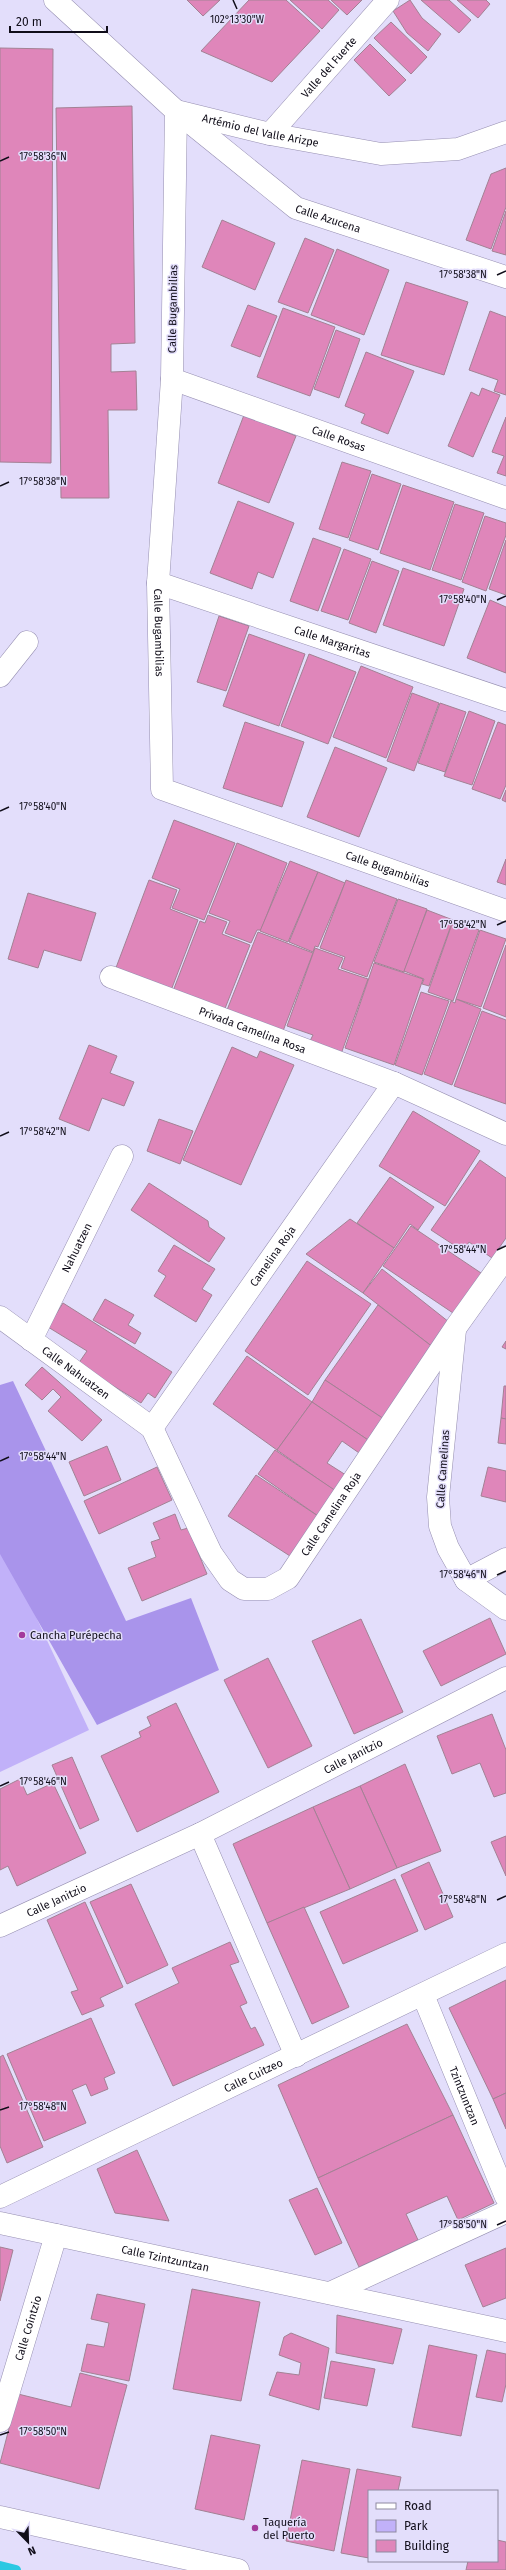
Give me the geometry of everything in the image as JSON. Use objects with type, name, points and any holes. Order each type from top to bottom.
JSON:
[{"type":"street","name":"Artémio del Valle Arizpe","points":[[55,0],[176,111],[270,134],[381,154],[458,149],[506,132]]},
{"type":"street","name":"Valle del Fuerte","points":[[270,134],[388,0]]},
{"type":"street","name":"Calle Azucena","points":[[176,111],[296,208],[506,277]]},
{"type":"street","name":"Calle Bugambilias","points":[[176,111],[172,379],[158,583],[162,789],[506,911]]},
{"type":"street","name":"Calle Rosas","points":[[172,379],[506,498]]},
{"type":"street","name":"Calle Margaritas","points":[[158,583],[506,700]]},
{"type":"street","points":[[0,676],[27,642]]},
{"type":"street","name":"Privada Camelina Rosa","points":[[111,976],[394,1084],[506,1134]]},
{"type":"street","name":"Camelina Roja","points":[[152,1428],[394,1084]]},
{"type":"street","name":"Nahuatzen","points":[[31,1340],[122,1156]]},
{"type":"street","name":"Calle Camelina Roja","points":[[152,1428],[211,1553],[230,1580],[244,1589],[268,1589],[288,1578],[456,1327],[506,1257]]},
{"type":"street","name":"Calle Nahuatzen","points":[[0,1317],[152,1428]]},
{"type":"street","name":"Calle Camelinas","points":[[456,1327],[438,1497],[440,1526],[448,1548],[466,1580],[506,1609]]},
{"type":"street","points":[[466,1580],[506,1559]]},
{"type":"street","name":"Calle Janitzio","points":[[0,1926],[200,1834],[506,1678]]},
{"type":"street","points":[[200,1834],[296,2056]]},
{"type":"street","name":"Calle Cuitzeo","points":[[0,2197],[506,1954]]},
{"type":"street","name":"Tzintzuntzan","points":[[423,1995],[506,2197]]},
{"type":"street","points":[[330,2294],[506,2212]]},
{"type":"street","name":"Calle Tzintzuntzan","points":[[0,2223],[506,2331]]},
{"type":"street","name":"Calle Coíntzio","points":[[0,2421],[56,2235]]},
{"type":"street","points":[[0,2517],[238,2570]]},
{"type":"green space","name":"Cancha Purépecha","points":[[0,1540],[89,1730],[0,1772]]},
{"type":"shaded area","points":[[13,1381],[126,1621],[191,1598],[219,1670],[97,1725],[0,1554],[0,1385]]},
{"type":"building","points":[[187,0],[220,0],[203,16]]},
{"type":"building","points":[[249,0],[286,0],[320,31],[272,82],[201,51]]},
{"type":"building","points":[[290,0],[328,0],[339,10],[322,29]]},
{"type":"building","points":[[331,0],[362,0],[347,15]]},
{"type":"building","points":[[410,0],[422,18],[441,34],[428,51],[407,33],[393,11]]},
{"type":"building","points":[[421,0],[449,0],[471,20],[459,33]]},
{"type":"building","points":[[457,0],[486,0],[490,4],[478,18]]},
{"type":"building","points":[[391,22],[427,57],[411,74],[374,38]]},
{"type":"building","points":[[370,44],[406,80],[389,96],[354,60]]},
{"type":"building","points":[[0,48],[53,49],[51,463],[0,462]]},
{"type":"building","points":[[132,106],[135,343],[111,344],[111,372],[136,371],[137,410],[108,410],[109,498],[61,498],[56,108]]},
{"type":"building","points":[[506,168],[506,207],[491,249],[466,240],[491,174]]},
{"type":"building","points":[[506,211],[506,255],[492,251]]},
{"type":"building","points":[[222,220],[275,243],[255,290],[202,267]]},
{"type":"building","points":[[305,238],[334,250],[308,313],[278,302]]},
{"type":"building","points":[[337,249],[389,270],[364,335],[311,315]]},
{"type":"building","points":[[406,282],[468,302],[444,375],[381,355]]},
{"type":"building","points":[[248,305],[277,316],[260,357],[231,346]]},
{"type":"building","points":[[283,308],[335,327],[310,396],[257,377]]},
{"type":"building","points":[[490,311],[506,317],[506,395],[494,391],[498,380],[469,370]]},
{"type":"building","points":[[336,330],[360,339],[339,398],[314,389]]},
{"type":"building","points":[[366,352],[414,371],[388,434],[361,423],[365,414],[345,406]]},
{"type":"building","points":[[482,388],[500,395],[473,457],[448,446],[471,392],[479,396]]},
{"type":"building","points":[[244,415],[296,436],[269,503],[218,483]]},
{"type":"building","points":[[506,417],[506,476],[497,473],[504,456],[492,452]]},
{"type":"building","points":[[342,462],[371,471],[348,538],[319,529]]},
{"type":"building","points":[[372,474],[401,484],[378,550],[349,540]]},
{"type":"building","points":[[403,485],[454,502],[430,570],[380,553]]},
{"type":"building","points":[[238,501],[294,523],[273,578],[258,572],[252,589],[210,573]]},
{"type":"building","points":[[455,504],[484,513],[461,580],[432,570]]},
{"type":"building","points":[[485,516],[506,523],[506,535],[486,591],[462,582]]},
{"type":"building","points":[[313,538],[341,548],[318,611],[290,601]]},
{"type":"building","points":[[506,540],[506,595],[489,589]]},
{"type":"building","points":[[344,549],[371,559],[348,620],[321,611]]},
{"type":"building","points":[[372,561],[399,571],[376,633],[349,623]]},
{"type":"building","points":[[403,568],[464,589],[444,646],[383,625]]},
{"type":"building","points":[[490,600],[506,607],[506,673],[467,658]]},
{"type":"building","points":[[219,616],[249,626],[226,691],[197,682]]},
{"type":"building","points":[[249,634],[305,654],[279,726],[223,706]]},
{"type":"building","points":[[309,654],[356,672],[328,744],[281,726]]},
{"type":"building","points":[[361,666],[413,687],[386,758],[333,737]]},
{"type":"building","points":[[412,693],[439,703],[414,771],[387,761]]},
{"type":"building","points":[[440,703],[466,712],[445,772],[418,763]]},
{"type":"building","points":[[469,711],[495,721],[472,785],[444,776]]},
{"type":"building","points":[[245,722],[304,742],[282,807],[223,788]]},
{"type":"building","points":[[498,722],[506,725],[506,785],[500,799],[472,789]]},
{"type":"building","points":[[335,747],[387,768],[359,837],[307,817]]},
{"type":"building","points":[[506,790],[506,802],[502,800]]},
{"type":"building","points":[[174,820],[235,843],[204,920],[172,908],[180,889],[152,878]]},
{"type":"building","points":[[237,843],[287,863],[261,930],[257,930],[251,943],[225,933],[230,921],[209,913]]},
{"type":"building","points":[[506,859],[506,885],[497,882]]},
{"type":"building","points":[[290,861],[318,872],[288,942],[260,931]]},
{"type":"building","points":[[318,872],[345,883],[318,947],[315,946],[313,952],[289,942]]},
{"type":"building","points":[[149,880],[177,890],[170,909],[198,920],[170,993],[114,973]]},
{"type":"building","points":[[346,880],[397,899],[367,977],[341,968],[345,957],[320,948]]},
{"type":"building","points":[[28,893],[96,913],[81,961],[44,950],[38,968],[8,959]]},
{"type":"building","points":[[398,899],[427,909],[404,972],[374,962]]},
{"type":"building","points":[[427,910],[453,920],[429,986],[422,984],[424,979],[404,971]]},
{"type":"building","points":[[208,915],[227,922],[222,934],[250,945],[224,1011],[173,991],[200,921],[205,923]]},
{"type":"building","points":[[453,921],[479,930],[453,1001],[428,992]]},
{"type":"building","points":[[480,930],[506,939],[481,1007],[456,999]]},
{"type":"building","points":[[258,932],[313,953],[283,1031],[227,1010]]},
{"type":"building","points":[[506,945],[506,1017],[483,1008]]},
{"type":"building","points":[[315,948],[343,958],[338,969],[368,979],[341,1054],[309,1043],[313,1035],[287,1026]]},
{"type":"building","points":[[374,963],[423,979],[394,1065],[345,1048]]},
{"type":"building","points":[[421,992],[449,1001],[422,1075],[395,1065]]},
{"type":"building","points":[[456,999],[481,1009],[452,1085],[424,1074],[451,1001],[455,1003]]},
{"type":"building","points":[[482,1011],[506,1020],[506,1104],[454,1086]]},
{"type":"building","points":[[89,1045],[117,1056],[110,1073],[134,1082],[124,1106],[102,1098],[89,1131],[59,1119]]},
{"type":"building","points":[[232,1047],[257,1058],[260,1051],[294,1065],[241,1185],[183,1160]]},
{"type":"building","points":[[413,1111],[480,1151],[445,1206],[379,1166]]},
{"type":"building","points":[[159,1119],[193,1131],[180,1164],[147,1151]]},
{"type":"building","points":[[480,1160],[506,1178],[506,1238],[492,1258],[469,1242],[463,1251],[431,1230]]},
{"type":"building","points":[[390,1177],[434,1207],[418,1230],[410,1224],[394,1248],[357,1223]]},
{"type":"building","points":[[149,1183],[208,1221],[209,1227],[225,1238],[209,1262],[131,1210]]},
{"type":"building","points":[[350,1219],[394,1248],[363,1293],[306,1254]]},
{"type":"building","points":[[411,1226],[484,1275],[456,1315],[383,1266]]},
{"type":"building","points":[[174,1245],[215,1269],[202,1289],[212,1295],[196,1322],[154,1296],[166,1276],[158,1271]]},
{"type":"building","points":[[307,1261],[371,1304],[308,1395],[245,1351]]},
{"type":"building","points":[[382,1269],[454,1326],[438,1351],[363,1293]]},
{"type":"building","points":[[105,1299],[134,1315],[128,1325],[141,1333],[135,1344],[93,1320]]},
{"type":"building","points":[[63,1303],[172,1372],[155,1398],[148,1393],[141,1403],[78,1364],[87,1351],[48,1327]]},
{"type":"building","points":[[378,1305],[438,1351],[387,1421],[325,1380]]},
{"type":"building","points":[[506,1341],[506,1349],[502,1347]]},
{"type":"building","points":[[247,1356],[312,1402],[277,1450],[213,1404]]},
{"type":"building","points":[[42,1367],[102,1420],[82,1441],[48,1411],[61,1397],[53,1389],[42,1400],[25,1385]]},
{"type":"building","points":[[325,1380],[387,1421],[371,1442],[312,1402]]},
{"type":"building","points":[[504,1386],[506,1386],[506,1419],[501,1418]]},
{"type":"building","points":[[312,1402],[371,1442],[362,1455],[342,1441],[327,1463],[349,1477],[338,1493],[277,1450]]},
{"type":"building","points":[[501,1418],[506,1419],[506,1444],[498,1443]]},
{"type":"building","points":[[107,1446],[121,1480],[84,1496],[69,1462]]},
{"type":"building","points":[[275,1450],[336,1491],[318,1516],[258,1474]]},
{"type":"building","points":[[157,1467],[172,1500],[99,1534],[84,1501]]},
{"type":"building","points":[[488,1467],[506,1471],[506,1502],[481,1496]]},
{"type":"building","points":[[256,1475],[318,1516],[290,1556],[228,1516]]},
{"type":"building","points":[[175,1514],[181,1530],[188,1528],[207,1574],[142,1601],[128,1568],[156,1557],[151,1542],[160,1539],[153,1523]]},
{"type":"building","points":[[490,1618],[506,1654],[441,1686],[423,1651]]},
{"type":"building","points":[[361,1619],[403,1712],[354,1734],[312,1641]]},
{"type":"building","points":[[268,1658],[312,1746],[268,1768],[224,1680]]},
{"type":"building","points":[[176,1703],[219,1792],[137,1832],[101,1756],[141,1737],[139,1732],[151,1726],[147,1717]]},
{"type":"building","points":[[492,1714],[506,1750],[506,1793],[494,1797],[480,1763],[452,1774],[437,1736]]},
{"type":"building","points":[[72,1757],[99,1820],[80,1829],[52,1765]]},
{"type":"building","points":[[405,1764],[441,1851],[397,1868],[360,1786]]},
{"type":"building","points":[[20,1779],[27,1795],[53,1783],[86,1853],[17,1886],[8,1866],[0,1870],[0,1789]]},
{"type":"building","points":[[360,1786],[397,1868],[350,1889],[313,1807]]},
{"type":"building","points":[[313,1807],[350,1889],[267,1923],[233,1844]]},
{"type":"building","points":[[506,1836],[506,1876],[491,1842]]},
{"type":"building","points":[[429,1862],[453,1917],[425,1930],[401,1875]]},
{"type":"building","points":[[395,1879],[418,1931],[343,1964],[320,1912]]},
{"type":"building","points":[[131,1884],[168,1965],[127,1984],[90,1902]]},
{"type":"building","points":[[85,1902],[123,1987],[100,1998],[104,2006],[82,2015],[71,1992],[78,1990],[47,1920]]},
{"type":"building","points":[[304,1907],[349,2007],[312,2024],[267,1923]]},
{"type":"building","points":[[230,1942],[239,1962],[230,1965],[247,2003],[240,2006],[251,2029],[255,2027],[264,2045],[173,2086],[135,2004],[179,1983],[172,1968]]},
{"type":"building","points":[[506,1980],[506,2093],[493,2099],[449,2008]]},
{"type":"building","points":[[91,2018],[115,2073],[104,2078],[108,2089],[91,2096],[86,2084],[72,2090],[86,2123],[44,2141],[7,2054]]},
{"type":"building","points":[[407,2024],[453,2115],[318,2178],[278,2085]]},
{"type":"building","points":[[3,2055],[43,2147],[7,2163],[0,2146],[0,2057]]},
{"type":"building","points":[[506,2093],[506,2129],[493,2099]]},
{"type":"building","points":[[453,2115],[494,2203],[458,2220],[447,2196],[406,2214],[418,2240],[359,2267],[318,2178]]},
{"type":"building","points":[[137,2150],[169,2221],[115,2213],[97,2169]]},
{"type":"building","points":[[317,2188],[342,2243],[315,2255],[289,2200]]},
{"type":"building","points":[[0,2247],[13,2250],[0,2301]]},
{"type":"building","points":[[506,2248],[506,2298],[483,2307],[465,2265]]},
{"type":"building","points":[[192,2289],[260,2302],[241,2401],[173,2389]]},
{"type":"building","points":[[97,2294],[145,2304],[129,2381],[81,2371],[87,2344],[104,2347],[109,2323],[91,2319]]},
{"type":"building","points":[[337,2315],[402,2329],[393,2364],[336,2353]]},
{"type":"building","points":[[291,2333],[329,2348],[319,2410],[269,2395],[277,2372],[299,2375],[301,2363],[279,2355],[284,2337]]},
{"type":"building","points":[[429,2345],[477,2355],[461,2436],[412,2427]]},
{"type":"building","points":[[487,2350],[506,2354],[506,2384],[502,2402],[476,2397]]},
{"type":"building","points":[[331,2361],[375,2369],[367,2406],[324,2398]]},
{"type":"building","points":[[80,2373],[127,2385],[99,2489],[0,2463],[18,2394],[71,2407]]},
{"type":"building","points":[[211,2435],[260,2445],[244,2520],[195,2509]]},
{"type":"building","points":[[302,2460],[350,2469],[334,2551],[286,2541]]},
{"type":"building","points":[[357,2469],[401,2477],[398,2490],[368,2490],[368,2558],[341,2553]]},
{"type":"building","points":[[498,2540],[506,2542],[506,2570],[466,2570],[468,2562],[498,2562]]},
{"type":"waterway","points":[[0,2566],[16,2570]]},
{"type":"place","name":"Cancha Purépecha","points":[[22,1635]]},
{"type":"place","name":"Taquería del Puerto","points":[[255,2528]]}]
